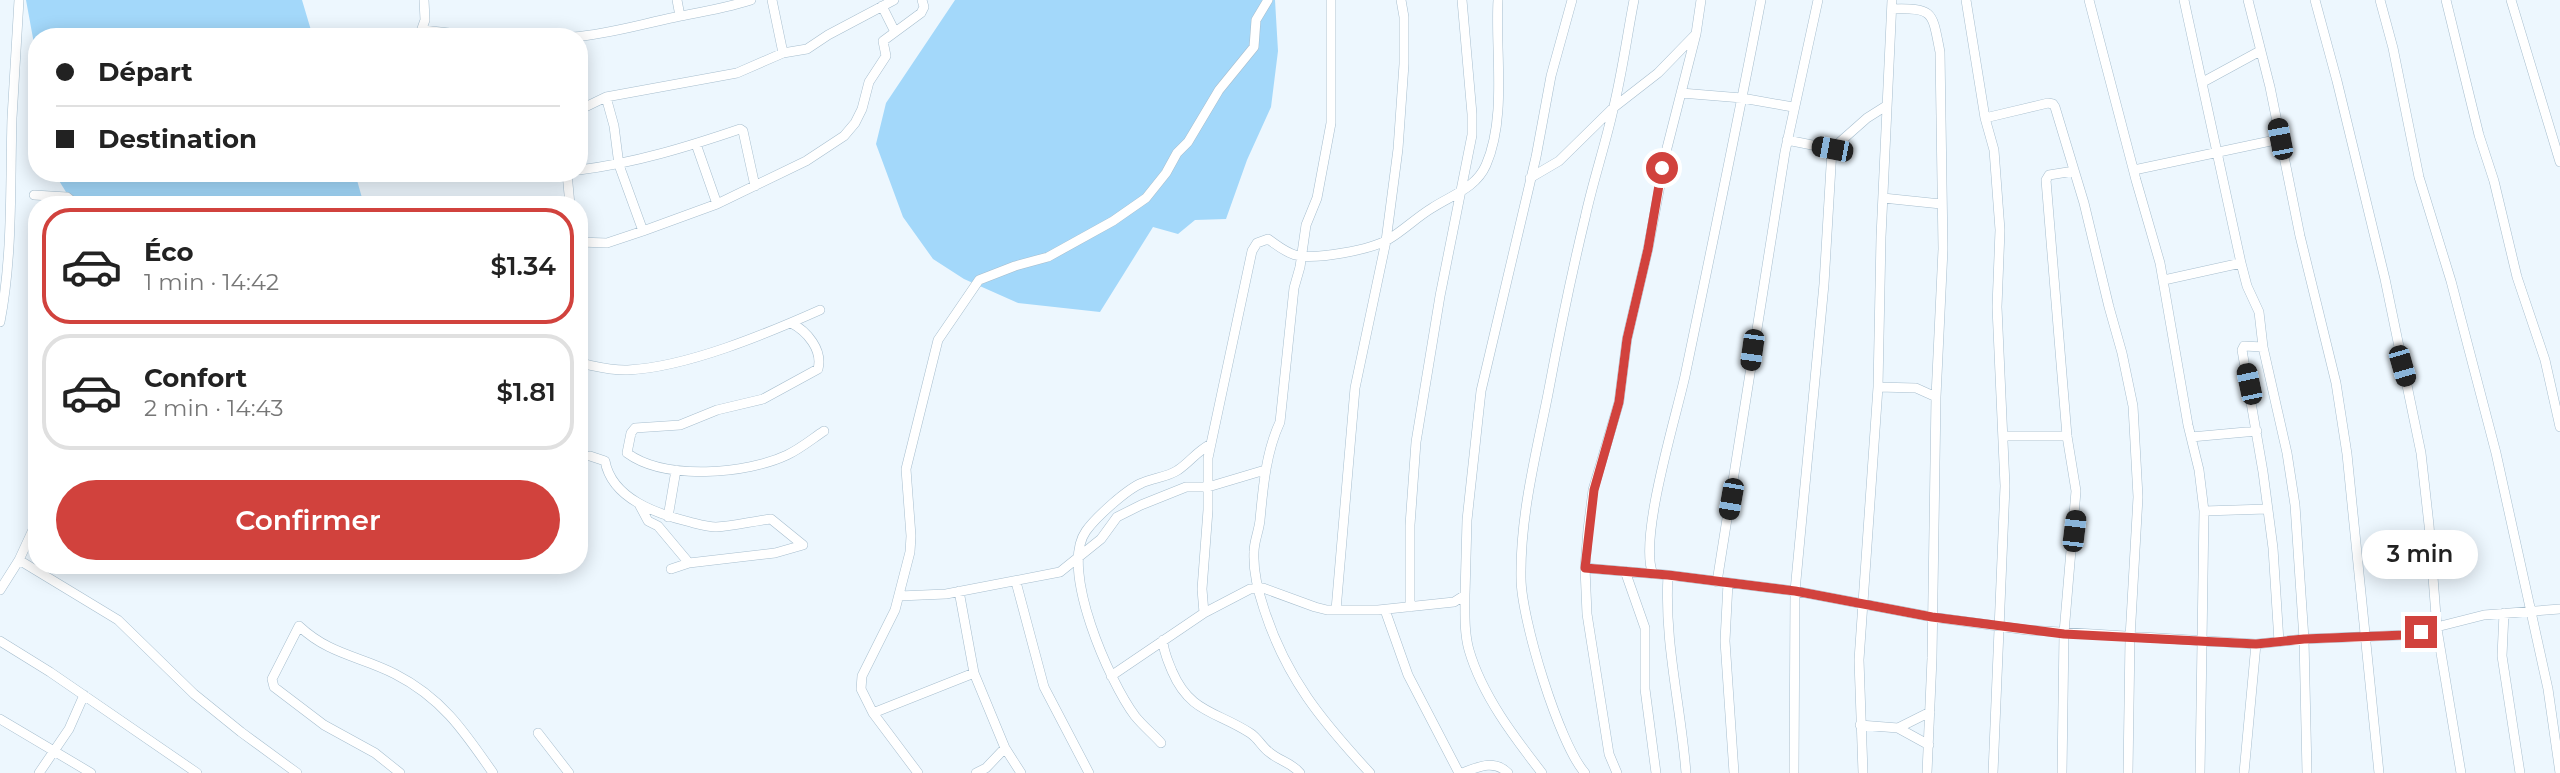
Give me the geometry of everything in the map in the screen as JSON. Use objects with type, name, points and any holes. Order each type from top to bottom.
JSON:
[{"type":"street","points":[[0,322],[12,176],[12,116],[19,0]]},
{"type":"street","points":[[421,28],[424,0]]},
{"type":"street","points":[[677,0],[680,16]]},
{"type":"street","points":[[588,36],[614,33],[680,16],[702,14],[751,0]]},
{"type":"street","points":[[772,0],[783,53]]},
{"type":"street","points":[[588,106],[606,97],[737,73],[783,53],[807,49],[824,36],[894,0]]},
{"type":"street","points":[[588,242],[607,243],[717,204],[807,161],[844,136],[859,116],[869,82],[886,55],[882,47],[883,41],[921,13],[924,7],[922,0]]},
{"type":"street","points":[[918,773],[873,713],[861,689],[862,676],[895,610],[911,543],[906,469],[936,346],[943,331],[979,280],[1015,265],[1048,257],[1113,221],[1146,198],[1166,173],[1177,153],[1188,142],[1219,90],[1254,47],[1256,20],[1268,0]]},
{"type":"street","points":[[1331,0],[1331,123],[1317,198],[1306,225],[1290,320],[1280,422],[1265,470],[1254,551],[1257,587],[1273,638],[1305,697],[1370,773]]},
{"type":"street","points":[[1336,610],[1355,388],[1386,241],[1402,101],[1404,24],[1401,0]]},
{"type":"street","points":[[1410,607],[1410,525],[1416,442],[1440,296],[1472,135],[1462,0]]},
{"type":"street","points":[[1204,613],[1202,589],[1207,467],[1251,253],[1257,243],[1268,239],[1278,248],[1302,256],[1357,251],[1386,241],[1421,215],[1474,183],[1485,169],[1495,129],[1498,0]]},
{"type":"street","points":[[1542,773],[1511,732],[1477,673],[1466,632],[1467,520],[1478,409],[1497,312],[1530,178],[1551,76],[1573,0]]},
{"type":"street","points":[[1585,773],[1574,758],[1535,651],[1522,588],[1521,566],[1528,494],[1557,348],[1584,219],[1614,108],[1634,0]]},
{"type":"street","points":[[1617,773],[1609,754],[1603,717],[1587,614],[1585,568],[1594,490],[1619,402],[1627,339],[1648,249],[1667,148],[1696,34],[1701,0]]},
{"type":"street","points":[[1653,574],[1649,558],[1654,510],[1684,380],[1761,0]]},
{"type":"street","points":[[1717,582],[1787,140],[1818,0]]},
{"type":"street","points":[[1966,0],[1985,118],[1994,150],[2000,230],[1997,307],[2005,521],[1993,773]]},
{"type":"street","points":[[2089,0],[2164,280],[2190,437],[2199,470],[2204,511],[2200,773]]},
{"type":"street","points":[[2184,0],[2241,263],[2247,286],[2259,312],[2263,347],[2287,453],[2295,505],[2304,639],[2307,773]]},
{"type":"street","points":[[2248,0],[2336,383],[2347,454],[2379,773]]},
{"type":"street","points":[[2315,0],[2385,279],[2421,453],[2430,524],[2437,629],[2461,773]]},
{"type":"street","points":[[2380,0],[2393,48],[2419,177],[2480,388],[2548,689],[2560,773]]},
{"type":"street","points":[[2446,0],[2479,135],[2494,181],[2517,277],[2544,360],[2560,427]]},
{"type":"street","points":[[2511,0],[2560,162]]},
{"type":"street","points":[[1863,773],[1860,660],[1878,387],[1883,198],[1887,151],[1886,106],[1892,5],[1924,10],[1930,15],[1940,52],[1943,249],[1936,397],[1927,773]]},
{"type":"street","points":[[882,6],[895,32]]},
{"type":"street","points":[[1530,178],[1559,161],[1614,108],[1658,74],[1696,34]]},
{"type":"street","points":[[2203,82],[2260,51]]},
{"type":"street","points":[[1681,93],[1742,98],[1793,107]]},
{"type":"street","points":[[606,97],[614,126],[619,165],[643,231]]},
{"type":"street","points":[[1985,118],[2053,104],[2084,203],[2122,353],[2133,406],[2138,498],[2130,638],[2128,773]]},
{"type":"street","points":[[1794,773],[1795,591],[1824,285],[1832,149],[1867,118],[1886,106]]},
{"type":"street","points":[[588,169],[619,165],[742,129],[755,186]]},
{"type":"street","points":[[2134,170],[2280,139]]},
{"type":"street","points":[[1787,140],[1832,149]]},
{"type":"street","points":[[696,144],[717,204]]},
{"type":"street","points":[[2062,773],[2064,634],[2076,503],[2067,436],[2046,180],[2049,176],[2074,172]]},
{"type":"street","points":[[33,195],[50,196]]},
{"type":"street","points":[[1883,198],[1941,204]]},
{"type":"street","points":[[2164,280],[2241,263]]},
{"type":"street","points":[[588,364],[627,370],[666,365],[738,343],[820,310]]},
{"type":"street","points":[[791,323],[802,329],[810,338],[819,358],[818,369],[763,399],[717,411],[680,425],[635,428],[627,453],[637,460],[676,470],[722,470],[775,460],[824,432]]},
{"type":"street","points":[[2263,347],[2248,345],[2242,350],[2257,432],[2273,548],[2279,642]]},
{"type":"street","points":[[1878,387],[1916,388],[1936,397]]},
{"type":"street","points":[[2190,437],[2257,432]]},
{"type":"street","points":[[2003,436],[2067,436]]},
{"type":"street","points":[[1161,743],[1136,717],[1111,676],[1088,616],[1079,576],[1080,554],[1085,533],[1122,495],[1145,481],[1176,471],[1211,444]]},
{"type":"street","points":[[590,456],[605,461],[607,471],[622,490],[640,506],[668,517],[714,527],[771,519],[803,545],[775,552],[689,563],[671,569]]},
{"type":"street","points":[[668,517],[676,470]]},
{"type":"street","points":[[899,596],[946,594],[1060,572],[1101,539],[1112,522],[1121,515],[1186,486],[1208,487],[1265,470]]},
{"type":"street","points":[[640,506],[648,521],[658,526],[689,563]]},
{"type":"street","points":[[2204,511],[2267,509]]},
{"type":"street","points":[[0,590],[28,540]]},
{"type":"street","points":[[19,560],[28,565]]},
{"type":"street","points":[[1585,568],[1795,591],[1932,617],[2064,634],[2201,642],[2256,644],[2405,635],[2484,615],[2560,610]]},
{"type":"street","points":[[1625,571],[1645,628],[1645,689],[1656,773]]},
{"type":"street","points":[[42,574],[118,620],[194,694],[297,773]]},
{"type":"street","points":[[1668,575],[1666,607],[1669,655],[1679,708],[1686,773]]},
{"type":"street","points":[[1016,582],[1044,687],[1089,773]]},
{"type":"street","points":[[1727,583],[1725,641],[1734,773]]},
{"type":"street","points":[[1111,676],[1204,613],[1241,592],[1257,587],[1315,607],[1336,610],[1385,610],[1454,602],[1465,595]]},
{"type":"street","points":[[959,591],[974,673],[1005,748],[1021,773]]},
{"type":"street","points":[[1385,610],[1416,694],[1460,773],[1491,765],[1503,768],[1508,773]]},
{"type":"street","points":[[2504,612],[2502,656],[2520,773]]},
{"type":"street","points":[[400,773],[375,753],[324,725],[274,687],[272,679],[299,626],[332,651],[394,674],[436,702],[465,733],[493,773]]},
{"type":"street","points":[[1163,640],[1163,647],[1175,677],[1191,700],[1201,709],[1249,732],[1268,752],[1289,762],[1300,773]]},
{"type":"street","points":[[0,641],[36,662],[197,773]]},
{"type":"street","points":[[2245,773],[2256,644]]},
{"type":"street","points":[[873,713],[974,673]]},
{"type":"street","points":[[39,773],[55,753],[84,695]]},
{"type":"street","points":[[1898,728],[1930,712]]},
{"type":"street","points":[[0,719],[91,773]]},
{"type":"street","points":[[1860,725],[1898,728],[1929,746]]},
{"type":"street","points":[[538,733],[569,773]]},
{"type":"street","points":[[976,773],[986,768],[1005,748]]},
{"type":"shaded area","points":[[26,0],[302,0],[310,28],[31,28]]},
{"type":"shaded area","points":[[955,0],[1275,0],[1278,51],[1271,107],[1247,160],[1226,219],[1195,220],[1178,234],[1153,227],[1100,312],[1018,303],[964,279],[933,259],[903,217],[876,144],[886,103]]},
{"type":"shaded area","points":[[60,182],[358,182],[361,196],[68,196]]},
{"type":"route","points":[[1662,168],[1648,249],[1627,339],[1619,402],[1594,490],[1585,568],[1795,591],[1932,617],[2064,634],[2256,644],[2421,632]]}]
